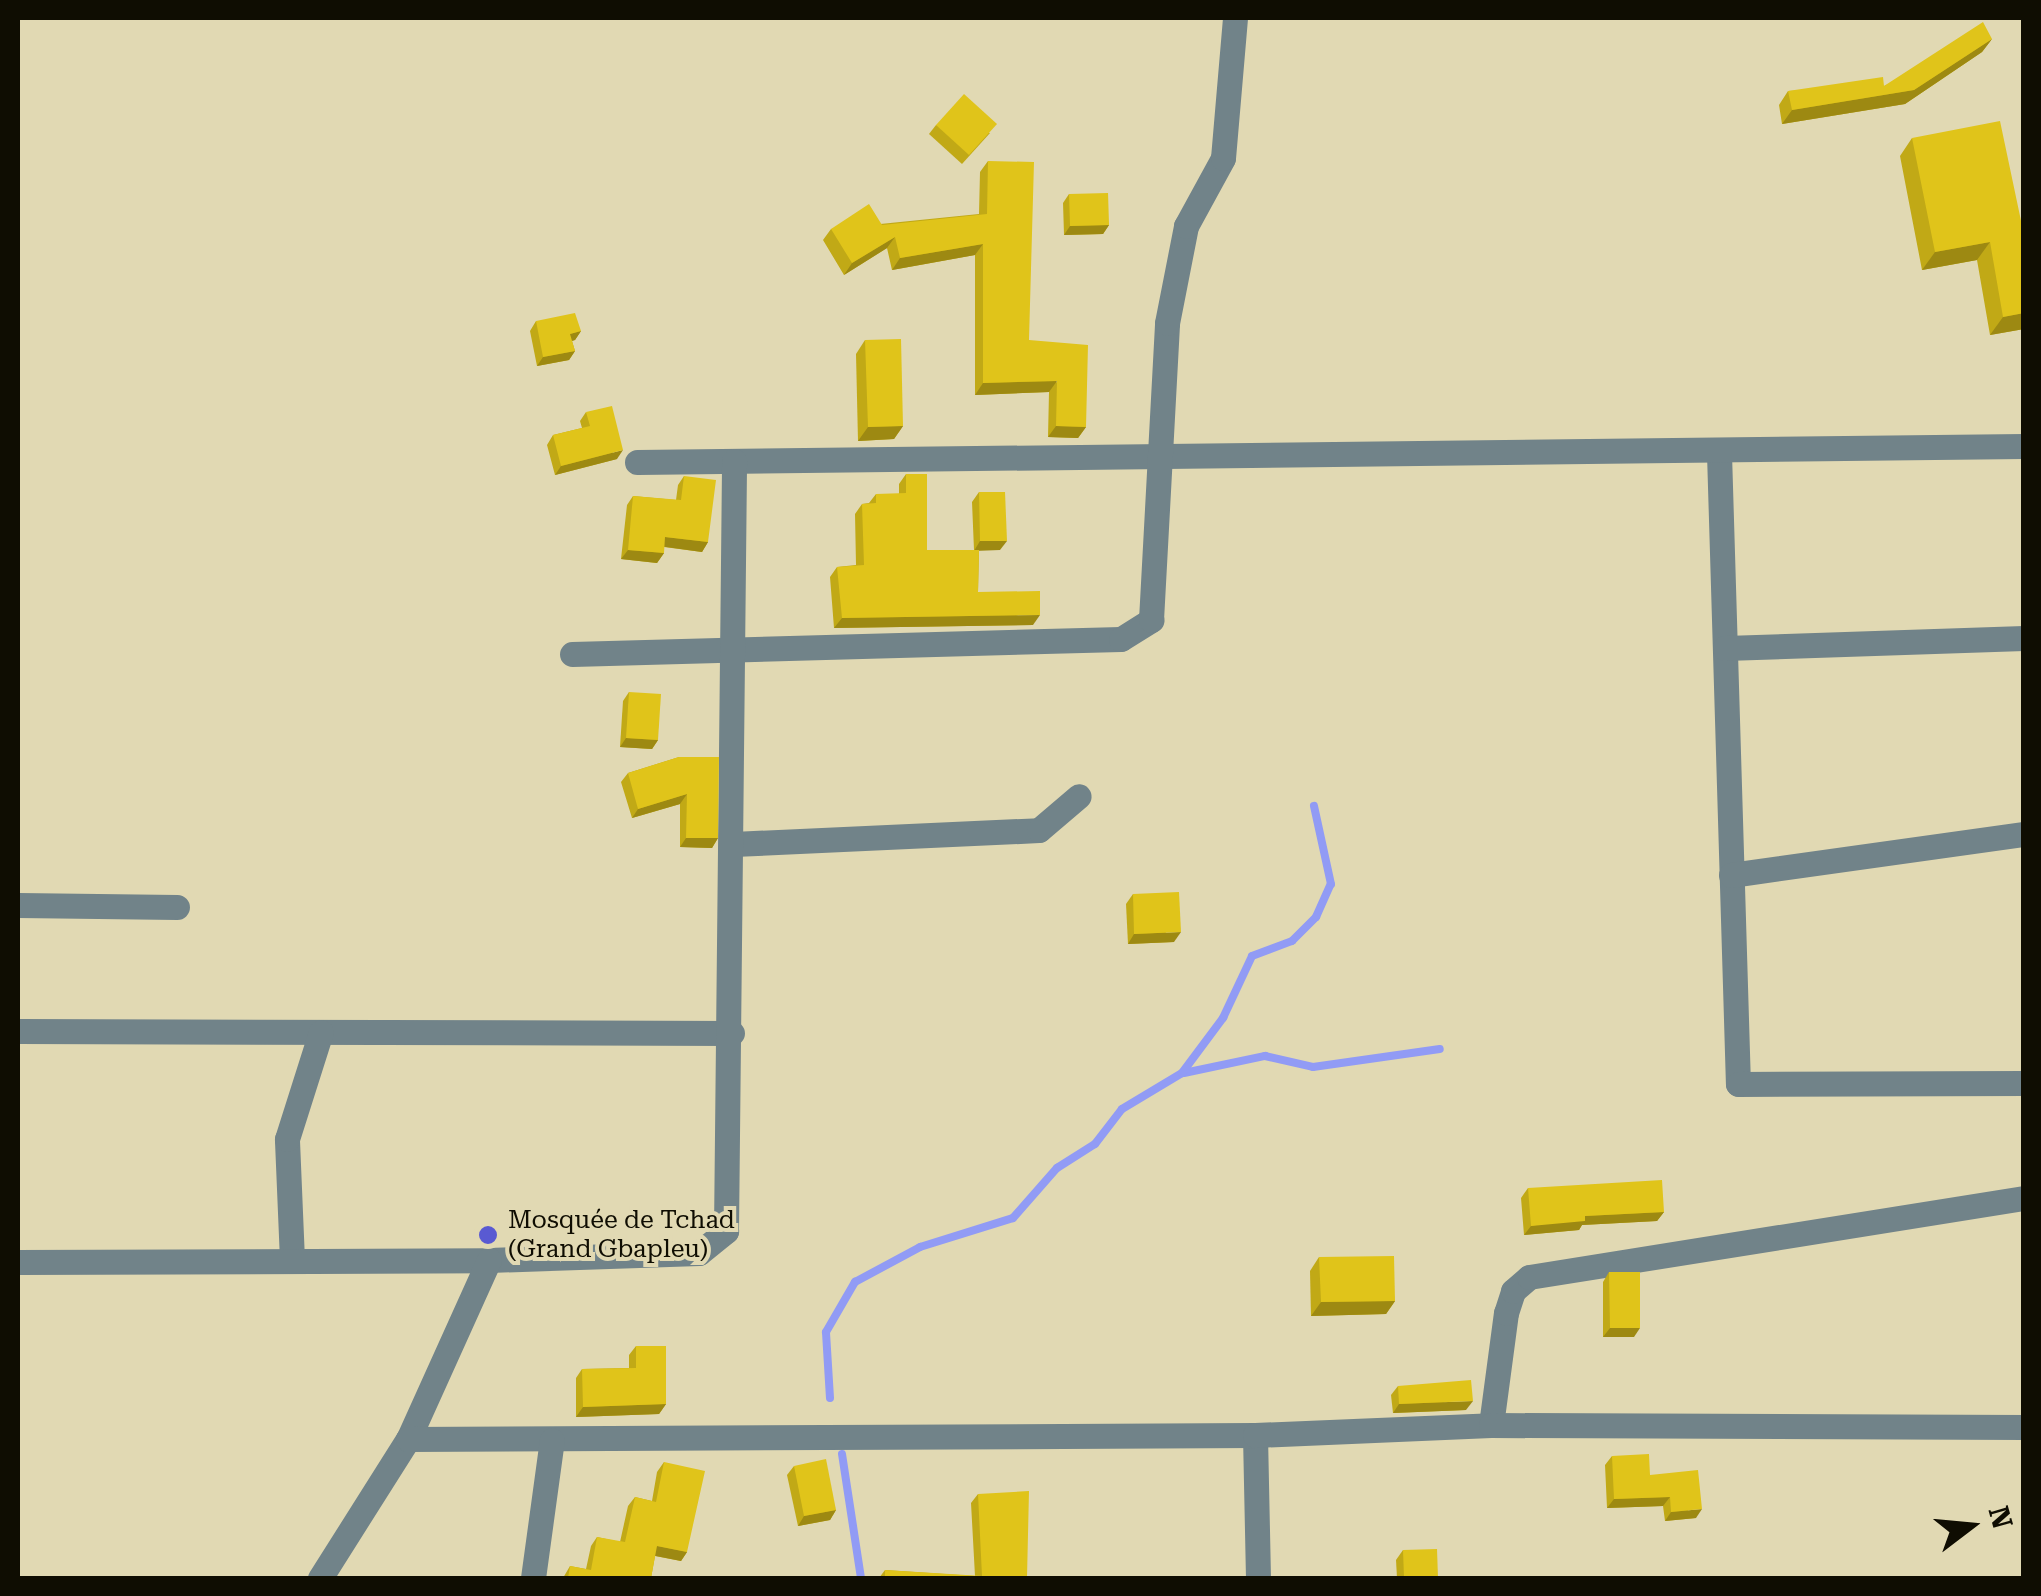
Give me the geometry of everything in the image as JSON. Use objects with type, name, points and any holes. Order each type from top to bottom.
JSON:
[{"type":"street","points":[[572,654],[1121,639],[1138,632],[1151,620],[1167,323],[1186,226],[1223,158],[1235,18]]},
{"type":"street","points":[[638,462],[1160,454],[1719,453],[2024,446]]},
{"type":"street","points":[[1719,453],[1738,1084],[2024,1083]]},
{"type":"street","points":[[18,1262],[489,1260],[699,1253],[718,1243],[731,1212],[734,461]]},
{"type":"street","points":[[1724,648],[2024,638]]},
{"type":"street","points":[[733,844],[1039,830],[1079,796]]},
{"type":"street","points":[[1732,875],[2024,834]]},
{"type":"street","points":[[18,904],[177,907]]},
{"type":"street","points":[[18,1031],[732,1033]]},
{"type":"street","points":[[292,1260],[287,1138],[321,1032]]},
{"type":"street","points":[[1491,1425],[1506,1313],[1513,1291],[1529,1277],[2024,1198]]},
{"type":"street","points":[[320,1578],[408,1439],[489,1260]]},
{"type":"street","points":[[408,1439],[1255,1435],[1491,1425],[2024,1427]]},
{"type":"street","points":[[1255,1435],[1258,1578]]},
{"type":"street","points":[[533,1578],[552,1440]]},
{"type":"building","points":[[1983,22],[1992,39],[1914,90],[1792,110],[1788,91],[1883,77],[1884,86]]},
{"type":"building","points":[[964,94],[997,124],[969,155],[936,125]]},
{"type":"building","points":[[2000,121],[2024,235],[2024,313],[2003,317],[1990,242],[1935,252],[1912,138]]},
{"type":"building","points":[[988,161],[1034,162],[1029,340],[1088,345],[1086,427],[1056,426],[1057,381],[983,383],[983,244],[900,258],[895,237],[852,263],[831,229],[869,204],[882,225],[987,214]]},
{"type":"building","points":[[1108,193],[1109,225],[1070,226],[1069,194]]},
{"type":"building","points":[[575,313],[581,331],[570,334],[575,351],[543,357],[536,321]]},
{"type":"building","points":[[901,339],[903,426],[868,427],[865,340]]},
{"type":"building","points":[[612,406],[623,450],[561,466],[553,435],[590,426],[586,412]]},
{"type":"building","points":[[906,474],[927,474],[927,550],[979,550],[978,592],[1040,591],[1040,615],[842,618],[837,567],[864,565],[862,504],[876,503],[876,494],[906,493]]},
{"type":"building","points":[[684,476],[716,480],[708,542],[665,537],[664,553],[628,550],[633,496],[681,500]]},
{"type":"building","points":[[979,492],[1005,492],[1007,541],[980,541]]},
{"type":"building","points":[[629,692],[661,694],[658,740],[626,738]]},
{"type":"building","points":[[679,757],[719,757],[718,838],[686,838],[687,794],[638,809],[628,773]]},
{"type":"building","points":[[1179,892],[1181,932],[1134,934],[1133,894]]},
{"type":"building","points":[[1662,1180],[1664,1212],[1585,1216],[1585,1221],[1531,1226],[1528,1188]]},
{"type":"building","points":[[1394,1256],[1395,1301],[1321,1302],[1319,1257]]},
{"type":"building","points":[[1609,1272],[1640,1272],[1640,1328],[1610,1328]]},
{"type":"building","points":[[636,1346],[666,1346],[666,1404],[583,1407],[582,1369],[636,1368]]},
{"type":"building","points":[[1471,1380],[1473,1401],[1399,1404],[1398,1386]]},
{"type":"building","points":[[1649,1454],[1650,1475],[1698,1470],[1702,1509],[1671,1512],[1670,1497],[1614,1499],[1612,1456]]},
{"type":"building","points":[[826,1459],[836,1510],[804,1516],[794,1466]]},
{"type":"building","points":[[664,1462],[705,1471],[687,1552],[657,1546],[651,1578],[568,1578],[570,1566],[591,1570],[597,1537],[625,1542],[635,1497],[656,1502]]},
{"type":"building","points":[[1029,1491],[1027,1578],[885,1578],[885,1570],[982,1576],[978,1494]]},
{"type":"building","points":[[1437,1549],[1438,1578],[1404,1578],[1403,1550]]},
{"type":"waterway","points":[[830,1398],[826,1332],[855,1282],[920,1247],[1013,1218],[1057,1168],[1095,1144],[1122,1109],[1182,1073],[1223,1018],[1252,956],[1292,941],[1316,917],[1331,884],[1314,806]]},
{"type":"waterway","points":[[1184,1073],[1265,1056],[1313,1067],[1440,1049]]},
{"type":"waterway","points":[[842,1454],[861,1578]]},
{"type":"place","name":"Mosquée de Tchad (Grand Gbapleu)","points":[[488,1235]]}]
